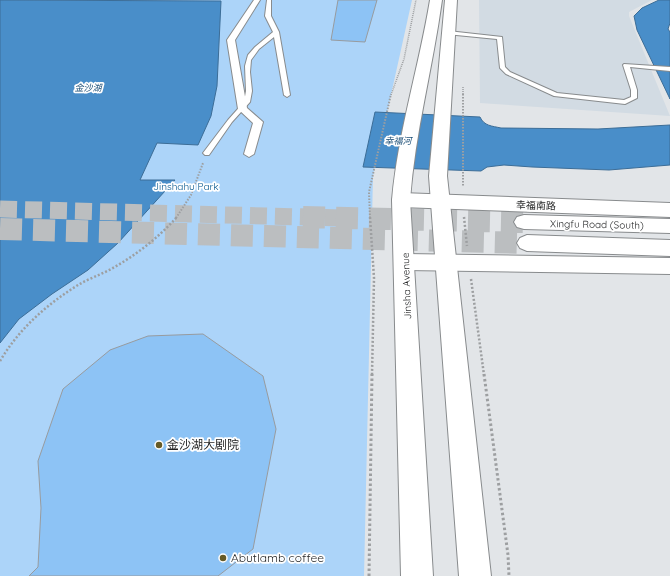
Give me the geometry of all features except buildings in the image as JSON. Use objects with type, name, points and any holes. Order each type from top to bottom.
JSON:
[{"type":"main road","name":"Jinsha Avenue","points":[[417,576],[402,174],[432,30],[436,0]]},
{"type":"main road","points":[[451,0],[438,176],[452,202],[444,262],[475,576]]},
{"type":"main road","name":"幸福南路","points":[[402,200],[670,210]]},
{"type":"main road","name":"Xingfu Road (South)","points":[[524,222],[670,226]]},
{"type":"main road","name":"Xingfu Road (South)","points":[[527,243],[670,248]]},
{"type":"main road","points":[[405,262],[670,266]]},
{"type":"street","points":[[249,154],[258,122],[243,109],[231,40],[257,0]]},
{"type":"lane","points":[[269,0],[268,16],[276,32],[287,94]]},
{"type":"lane","points":[[207,153],[232,119],[243,109],[247,101],[247,66],[250,56],[258,46],[276,32]]},
{"type":"lane","points":[[448,33],[500,38],[502,67],[508,73],[538,88],[567,97],[625,102],[634,98],[634,90],[626,65],[670,69]]},
{"type":"path","points":[[369,576],[374,278],[369,192],[389,100],[404,59],[416,0]]},
{"type":"path","points":[[463,104],[463,180],[452,202],[469,262],[508,555],[509,576]]},
{"type":"path","points":[[0,361],[6,350],[29,322],[50,304],[75,286],[112,268],[141,251],[169,225],[187,204],[207,153]]},
{"type":"shaded area","points":[[479,0],[652,0],[629,12],[629,16],[670,116],[480,103]]},
{"type":"green space","name":"Jinshahu Park","points":[[0,0],[412,0],[373,176],[364,576],[0,576]]},
{"type":"water","name":"金沙湖","points":[[0,0],[221,1],[217,86],[211,116],[198,145],[157,143],[140,180],[175,180],[118,243],[88,270],[52,294],[19,319],[0,343]]},
{"type":"water","points":[[659,0],[670,0],[670,23],[668,29],[670,32],[670,99],[637,30],[634,16],[642,8]]},
{"type":"water","name":"幸福河","points":[[375,112],[480,117],[486,124],[501,128],[598,129],[670,125],[670,165],[609,170],[504,165],[487,167],[481,171],[363,167]]},
{"type":"tunnel","points":[[0,209],[317,217]]},
{"type":"tunnel","points":[[303,217],[317,217]]},
{"type":"tunnel","points":[[317,217],[524,222]]},
{"type":"tunnel","points":[[317,217],[343,218]]},
{"type":"tunnel","points":[[0,229],[527,243]]},
{"type":"place","name":"金沙湖大剧院","points":[[159,445]]},
{"type":"place","name":"Abutlamb coffee","points":[[223,558]]}]
